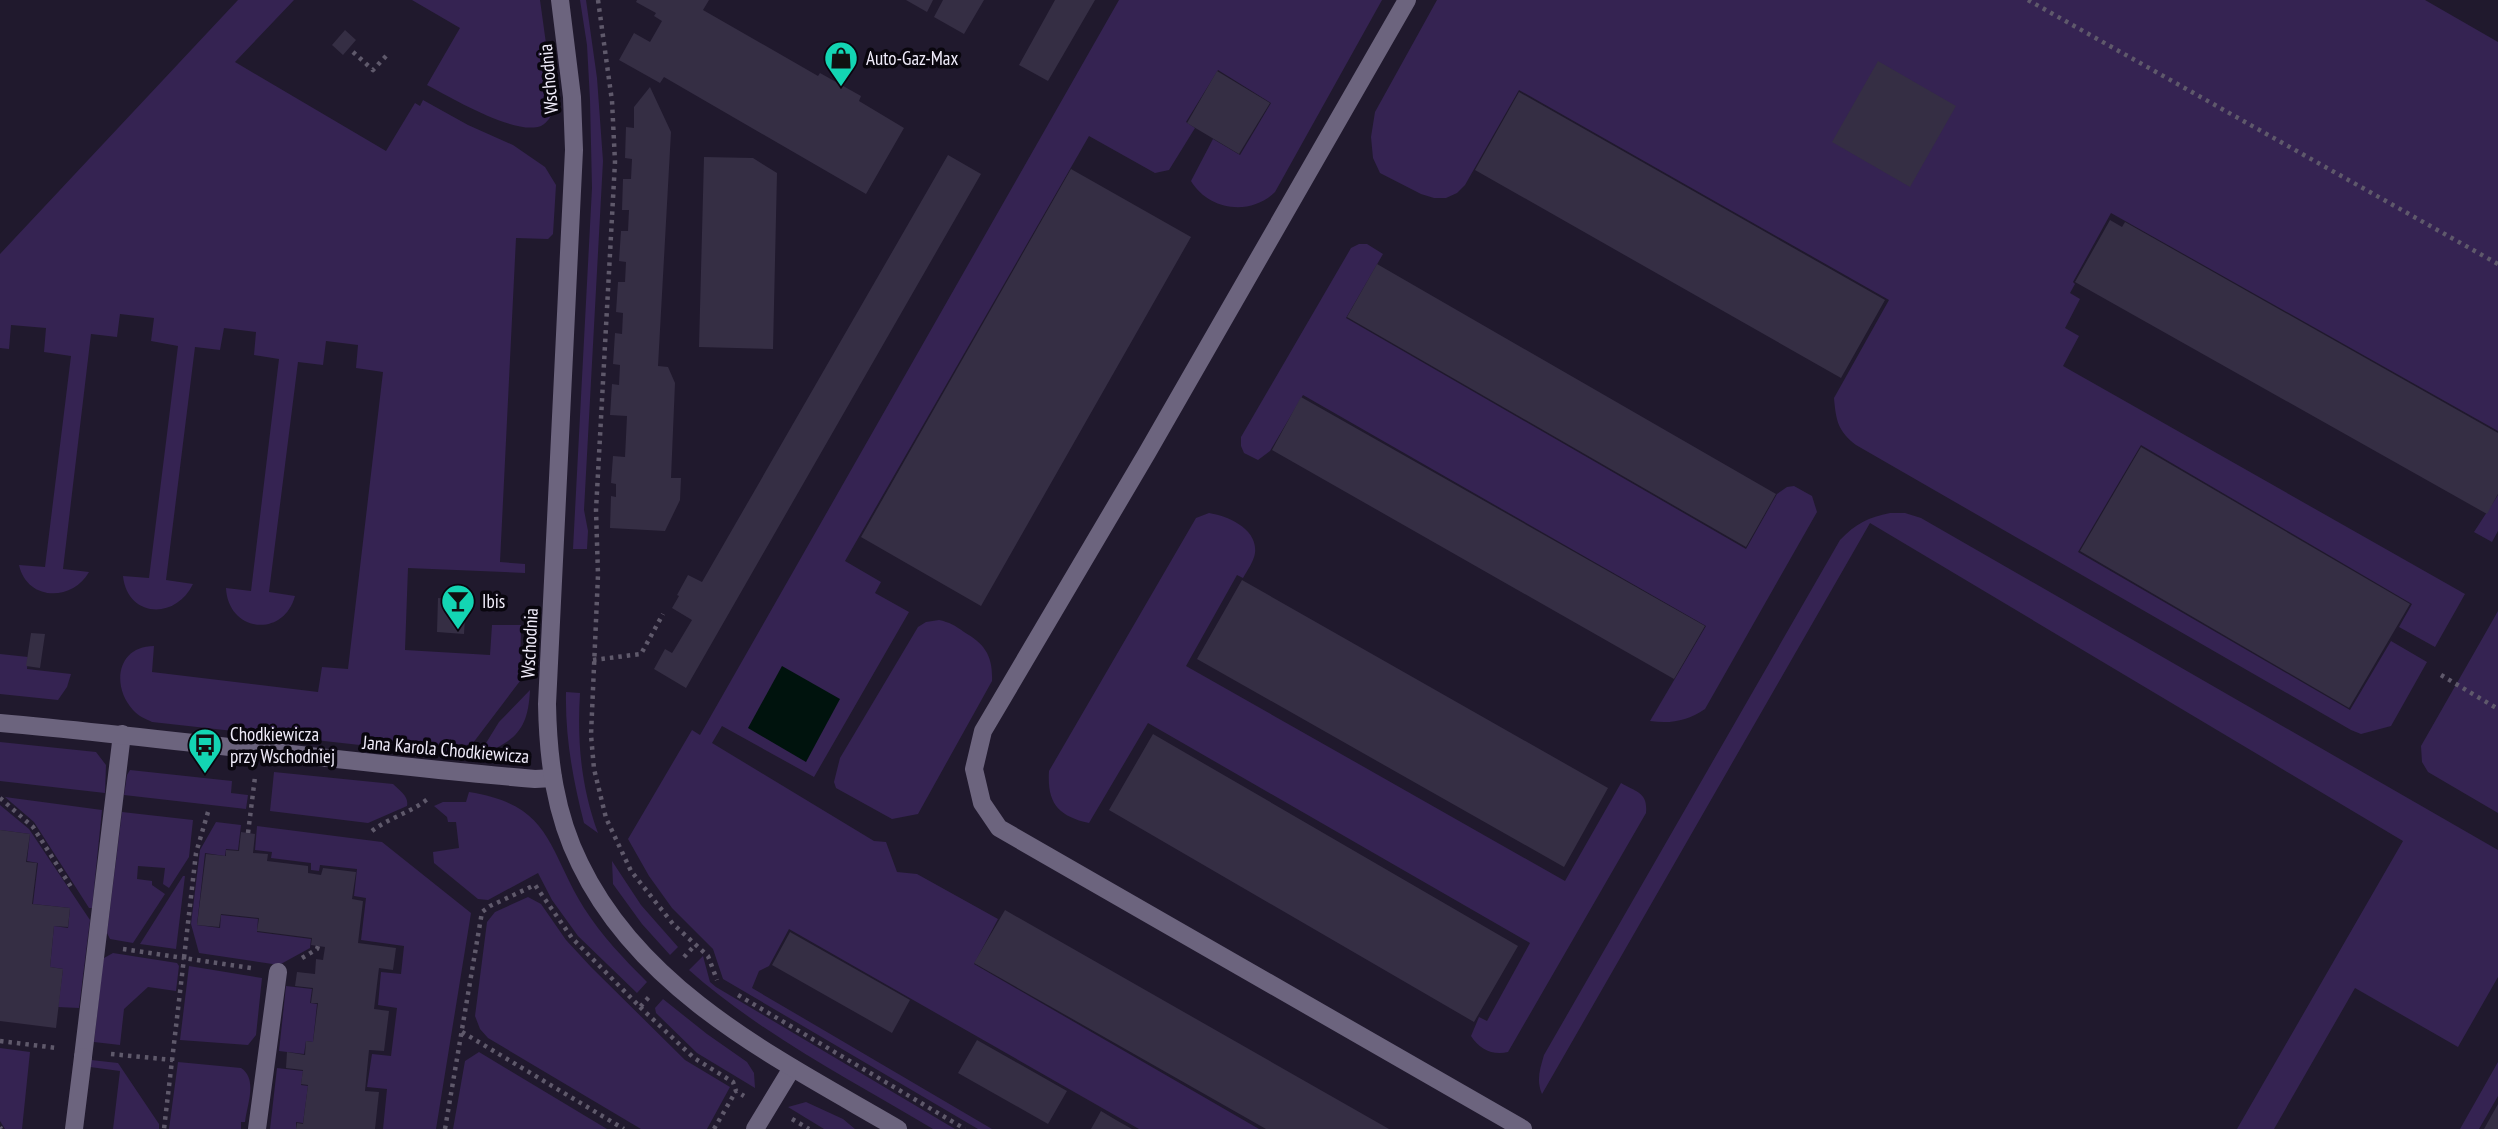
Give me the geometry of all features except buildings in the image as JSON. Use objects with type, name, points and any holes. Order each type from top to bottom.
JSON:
[{"type":"street","name":"Wschodnia","points":[[560,0],[567,50],[574,150],[547,704],[549,755],[565,825],[579,863],[608,912],[659,969],[699,1005],[792,1068],[898,1129]]},
{"type":"street","points":[[1407,0],[1147,453],[983,731],[974,769],[982,803],[999,828],[1523,1129]]},
{"type":"street","name":"Jana Karola Chodkiewicza","points":[[0,723],[122,734],[416,769],[535,779],[553,778]]},
{"type":"street","points":[[74,1129],[122,734]]},
{"type":"street","points":[[257,1129],[278,972]]},
{"type":"street","points":[[755,1129],[792,1068]]},
{"type":"path","points":[[598,0],[612,101],[615,162],[596,510],[598,561],[591,735],[594,769],[606,818],[631,872],[650,898],[708,956],[720,983]]},
{"type":"path","points":[[2028,0],[2498,264]]},
{"type":"path","points":[[353,52],[373,70],[387,55]]},
{"type":"path","points":[[593,660],[641,654],[663,614]]},
{"type":"path","points":[[2441,676],[2498,709]]},
{"type":"path","points":[[248,833],[255,776],[249,777]]},
{"type":"path","points":[[372,831],[422,804],[439,789]]},
{"type":"path","points":[[0,799],[33,827],[98,936],[184,958],[278,972],[318,946]]},
{"type":"path","points":[[164,1129],[196,853],[208,813]]},
{"type":"path","points":[[445,1129],[482,912],[535,885],[572,938],[640,1007],[694,1058],[733,1082],[736,1091],[753,1101]]},
{"type":"path","points":[[640,1007],[655,990]]},
{"type":"path","points":[[736,993],[965,1129]]},
{"type":"path","points":[[462,1032],[624,1129]]},
{"type":"path","points":[[0,1041],[83,1054],[173,1060]]},
{"type":"path","points":[[714,1129],[736,1091]]},
{"type":"shaded area","points":[[238,0],[294,0],[235,62],[386,151],[415,103],[420,106],[423,100],[468,125],[513,145],[545,167],[556,185],[553,234],[548,239],[516,238],[500,562],[525,564],[525,573],[408,568],[405,650],[490,655],[492,625],[521,625],[520,681],[473,743],[451,744],[450,755],[152,722],[133,710],[122,690],[121,669],[125,660],[142,648],[154,646],[152,672],[318,692],[322,667],[348,669],[383,372],[356,368],[358,345],[326,341],[323,365],[298,362],[269,592],[295,596],[289,610],[279,619],[257,625],[246,621],[236,614],[229,603],[226,588],[251,591],[279,359],[254,355],[256,332],[224,328],[220,350],[195,347],[166,580],[193,584],[185,596],[164,609],[142,606],[133,600],[126,590],[123,576],[149,578],[178,346],[151,341],[154,318],[120,314],[117,337],[91,334],[63,569],[89,572],[72,589],[51,593],[31,586],[19,565],[45,567],[71,356],[44,352],[46,328],[11,325],[9,349],[0,348],[0,254]]},
{"type":"shaded area","points":[[412,0],[540,0],[555,109],[547,121],[541,126],[530,128],[500,121],[427,85],[460,28]]},
{"type":"shaded area","points":[[580,0],[586,0],[597,78],[603,161],[584,510],[588,531],[587,549],[573,549],[592,188],[587,45]]},
{"type":"shaded area","points":[[1119,0],[1382,0],[1275,192],[1265,200],[1243,207],[1219,204],[1208,199],[1191,181],[1213,139],[1240,155],[1271,103],[1218,70],[1186,122],[1195,128],[1169,170],[1155,173],[1089,136],[845,561],[881,582],[875,593],[909,612],[814,777],[722,726],[712,743],[874,841],[886,842],[897,872],[917,874],[998,919],[974,964],[1259,1129],[1139,1129],[789,929],[769,966],[759,971],[752,988],[992,1129],[978,1129],[723,979],[713,949],[672,908],[649,876],[628,839],[692,730],[700,735]]},
{"type":"shaded area","points":[[1437,0],[2425,0],[2498,42],[2498,431],[2111,213],[2073,282],[2075,284],[2070,293],[2080,299],[2065,328],[2079,336],[2063,366],[2465,594],[2435,647],[2399,627],[2412,604],[2141,445],[2078,552],[2350,710],[2391,641],[2427,662],[2391,726],[2361,734],[2351,730],[1856,445],[1839,425],[1834,398],[1889,300],[1519,90],[1465,185],[1457,193],[1446,198],[1434,198],[1380,173],[1373,158],[1371,137],[1375,112]]},
{"type":"shaded area","points":[[1367,244],[1383,254],[1346,318],[1746,549],[1777,494],[1794,486],[1812,496],[1817,512],[1705,709],[1679,721],[1650,721],[1706,626],[1303,395],[1270,451],[1258,460],[1244,453],[1241,437],[1351,248]]},
{"type":"shaded area","points":[[2498,495],[2498,531],[2492,542],[2474,532]]},
{"type":"shaded area","points":[[1209,513],[1225,517],[1247,531],[1255,545],[1255,553],[1243,578],[1237,575],[1186,666],[1565,881],[1621,783],[1643,797],[1646,813],[1508,1052],[1487,1050],[1478,1045],[1471,1036],[1479,1017],[1487,1021],[1530,943],[1148,723],[1089,823],[1062,812],[1053,800],[1049,771],[1196,518]]},
{"type":"shaded area","points":[[1890,513],[1905,513],[1921,518],[2498,850],[2498,977],[2458,1047],[2355,988],[2274,1129],[2237,1129],[2403,841],[1870,523],[1542,1094],[1539,1079],[1544,1055],[1840,540],[1863,522]]},
{"type":"shaded area","points":[[2498,611],[2498,813],[2428,772],[2422,762],[2421,746]]},
{"type":"shaded area","points":[[939,620],[955,626],[982,646],[991,664],[992,681],[918,814],[892,819],[836,788],[834,782],[840,758],[918,627],[926,622]]},
{"type":"shaded area","points":[[0,654],[28,657],[27,669],[71,674],[67,687],[58,700],[0,694]]},
{"type":"shaded area","points":[[782,666],[840,699],[806,762],[748,728]]},
{"type":"shaded area","points":[[530,690],[526,715],[518,732],[502,745],[478,756],[499,722]]},
{"type":"shaded area","points":[[566,692],[580,693],[582,764],[598,833],[584,823],[580,807],[568,742]]},
{"type":"shaded area","points":[[0,742],[96,752],[106,765],[105,793],[0,781]]},
{"type":"shaded area","points":[[130,770],[232,781],[231,793],[248,795],[246,809],[124,795]]},
{"type":"shaded area","points":[[274,772],[393,784],[405,796],[407,806],[368,823],[270,811]]},
{"type":"shaded area","points":[[469,792],[496,798],[517,807],[544,832],[584,908],[614,947],[647,982],[637,993],[578,936],[552,900],[538,873],[488,900],[478,899],[434,863],[433,852],[459,848],[456,822],[448,822],[447,817],[434,806],[443,802],[466,802]]},
{"type":"shaded area","points":[[5,797],[102,810],[92,908],[89,908],[34,822]]},
{"type":"shaded area","points":[[0,805],[29,829],[90,920],[79,1008],[58,1007],[63,969],[50,967],[54,926],[68,928],[70,908],[33,904],[38,863],[27,861],[30,834],[0,830]]},
{"type":"shaded area","points":[[122,812],[193,820],[189,857],[169,888],[163,884],[165,868],[138,866],[137,879],[152,881],[152,885],[165,894],[133,943],[110,939],[107,933]]},
{"type":"shaded area","points":[[216,822],[241,825],[238,850],[226,849],[225,856],[205,853],[197,925],[220,928],[221,915],[258,919],[257,932],[311,939],[310,948],[279,965],[199,953],[191,924],[200,850]]},
{"type":"shaded area","points":[[257,826],[382,842],[471,913],[436,1129],[383,1129],[387,1089],[367,1087],[372,1054],[391,1056],[397,1008],[378,1005],[381,972],[401,974],[404,946],[361,940],[366,898],[354,896],[357,869],[320,865],[319,871],[311,870],[311,863],[271,858],[272,852],[255,850]]},
{"type":"shaded area","points":[[612,861],[641,905],[678,947],[670,955],[642,924],[613,884]]},
{"type":"shaded area","points":[[183,876],[176,949],[140,944]]},
{"type":"shaded area","points":[[528,897],[541,904],[566,940],[685,1060],[730,1087],[707,1129],[641,1129],[488,1038],[480,1029],[475,1016],[487,922],[495,912]]},
{"type":"shaded area","points":[[113,953],[177,963],[179,966],[176,991],[148,987],[124,1009],[120,1045],[94,1042],[103,962],[104,958]]},
{"type":"shaded area","points":[[703,956],[710,982],[716,987],[955,1129],[933,1129],[776,1036],[689,970]]},
{"type":"shaded area","points":[[189,966],[262,978],[256,1035],[248,1045],[180,1040]]},
{"type":"shaded area","points":[[286,986],[312,989],[310,1003],[317,1004],[313,1042],[306,1041],[304,1054],[279,1051]]},
{"type":"shaded area","points":[[663,999],[747,1062],[754,1073],[755,1088],[697,1053],[656,1013],[655,1008]]},
{"type":"shaded area","points":[[0,1048],[30,1052],[22,1129],[5,1129],[0,1121]]},
{"type":"shaded area","points":[[479,1052],[607,1129],[453,1129],[465,1061]]},
{"type":"shaded area","points":[[91,1060],[118,1063],[159,1124],[159,1129],[113,1129],[120,1071],[90,1067]]},
{"type":"shaded area","points":[[178,1062],[241,1068],[246,1073],[250,1093],[245,1122],[241,1122],[241,1129],[169,1129]]},
{"type":"shaded area","points":[[2498,1062],[2498,1096],[2479,1129],[2460,1129]]},
{"type":"shaded area","points":[[277,1068],[303,1071],[301,1085],[308,1086],[303,1123],[296,1122],[296,1129],[270,1129]]},
{"type":"shaded area","points":[[806,1102],[843,1119],[855,1129],[824,1129],[788,1107]]},
{"type":"place","name":"Auto-Gaz-Max","points":[[841,88]]},
{"type":"place","name":"Ibis","points":[[458,631]]},
{"type":"place","name":"Chodkiewicza przy Wschodniej","points":[[205,775]]}]
